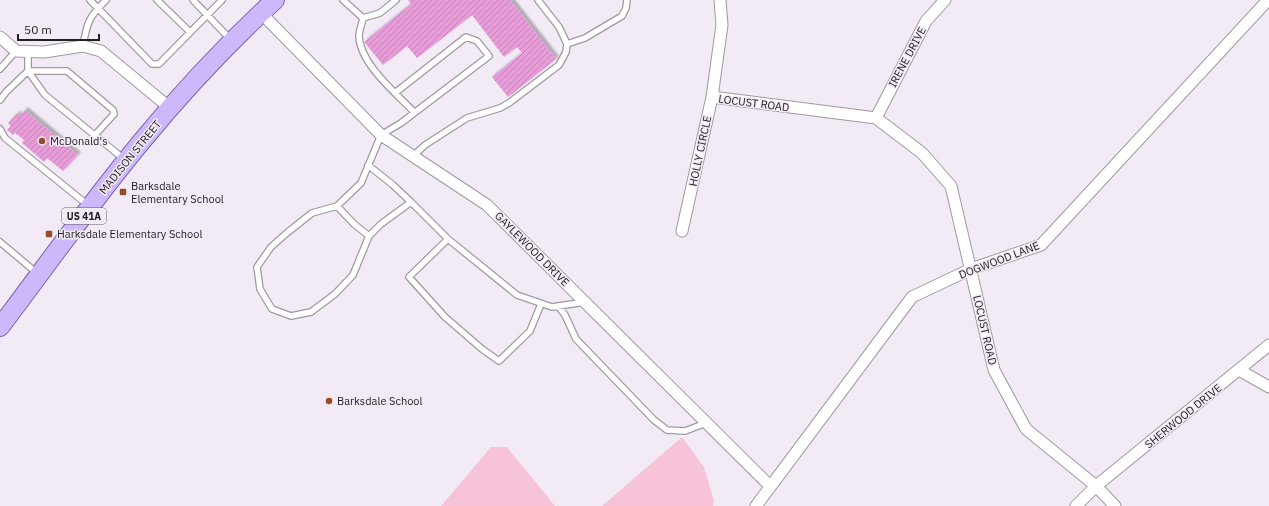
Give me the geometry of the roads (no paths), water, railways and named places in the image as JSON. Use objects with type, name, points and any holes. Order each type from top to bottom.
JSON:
[{"type":"main road","name":"MADISON STREET","points":[[0,327],[126,161],[170,108],[232,41],[275,0]]},
{"type":"street","name":"HOLLY CIRCLE","points":[[682,231],[712,97],[722,25],[720,0]]},
{"type":"street","name":"IRENE DRIVE","points":[[876,118],[926,21],[945,0]]},
{"type":"street","name":"DOGWOOD LANE","points":[[770,486],[912,297],[971,269],[1041,245],[1268,0]]},
{"type":"street","name":"GAYLEWOOD DRIVE","points":[[261,13],[381,135],[487,204],[770,486]]},
{"type":"street","points":[[0,37],[16,51],[44,52],[83,46],[101,51],[170,108]]},
{"type":"street","name":"LOCUST ROAD","points":[[712,97],[876,118],[922,153],[951,186],[994,370],[1026,429],[1096,486],[1115,506]]},
{"type":"street","name":"SHERWOOD DRIVE","points":[[1076,506],[1096,486],[1269,346]]},
{"type":"street","points":[[1239,370],[1269,387]]},
{"type":"street","points":[[756,506],[770,486]]},
{"type":"lane","points":[[90,0],[152,64],[159,64],[222,0]]},
{"type":"lane","points":[[83,46],[87,23],[106,0]]},
{"type":"lane","points":[[157,0],[190,32]]},
{"type":"lane","points":[[193,0],[232,41]]},
{"type":"lane","points":[[343,0],[363,18]]},
{"type":"lane","points":[[363,18],[380,13],[396,0]]},
{"type":"lane","points":[[413,156],[425,145],[467,118],[500,108],[509,103],[559,65],[566,52],[567,44],[559,26],[538,0]]},
{"type":"lane","points":[[567,44],[585,38],[622,16],[626,8],[627,0]]},
{"type":"lane","points":[[363,18],[359,34],[360,47],[370,65],[414,112]]},
{"type":"lane","points":[[395,93],[466,37],[477,41],[489,56],[400,123],[381,135],[361,184],[337,206],[312,213],[271,247],[257,268],[260,289],[272,309],[291,316],[312,312],[335,294],[353,275],[369,236],[411,202]]},
{"type":"lane","points":[[0,69],[16,51]]},
{"type":"lane","points":[[28,52],[28,71],[45,94],[126,161]]},
{"type":"lane","points":[[0,100],[6,92],[28,71],[67,71],[113,110],[114,114],[95,135]]},
{"type":"lane","points":[[0,129],[5,138],[91,207]]},
{"type":"lane","points":[[368,165],[393,185],[448,239],[517,295],[552,307],[585,302]]},
{"type":"lane","points":[[337,206],[354,224],[369,236]]},
{"type":"lane","points":[[448,239],[409,277],[445,317],[482,349],[500,361],[530,331],[541,304]]},
{"type":"lane","points":[[0,242],[39,275]]},
{"type":"lane","points":[[558,306],[566,315],[576,339],[654,420],[667,430],[685,432],[706,423]]},
{"type":"place","name":"McDonald's","points":[[42,141]]},
{"type":"place","name":"Barksdale Elementary School","points":[[123,192]]},
{"type":"place","name":"Harksdale Elementary School","points":[[49,234]]},
{"type":"place","name":"Barksdale School","points":[[329,401]]}]
